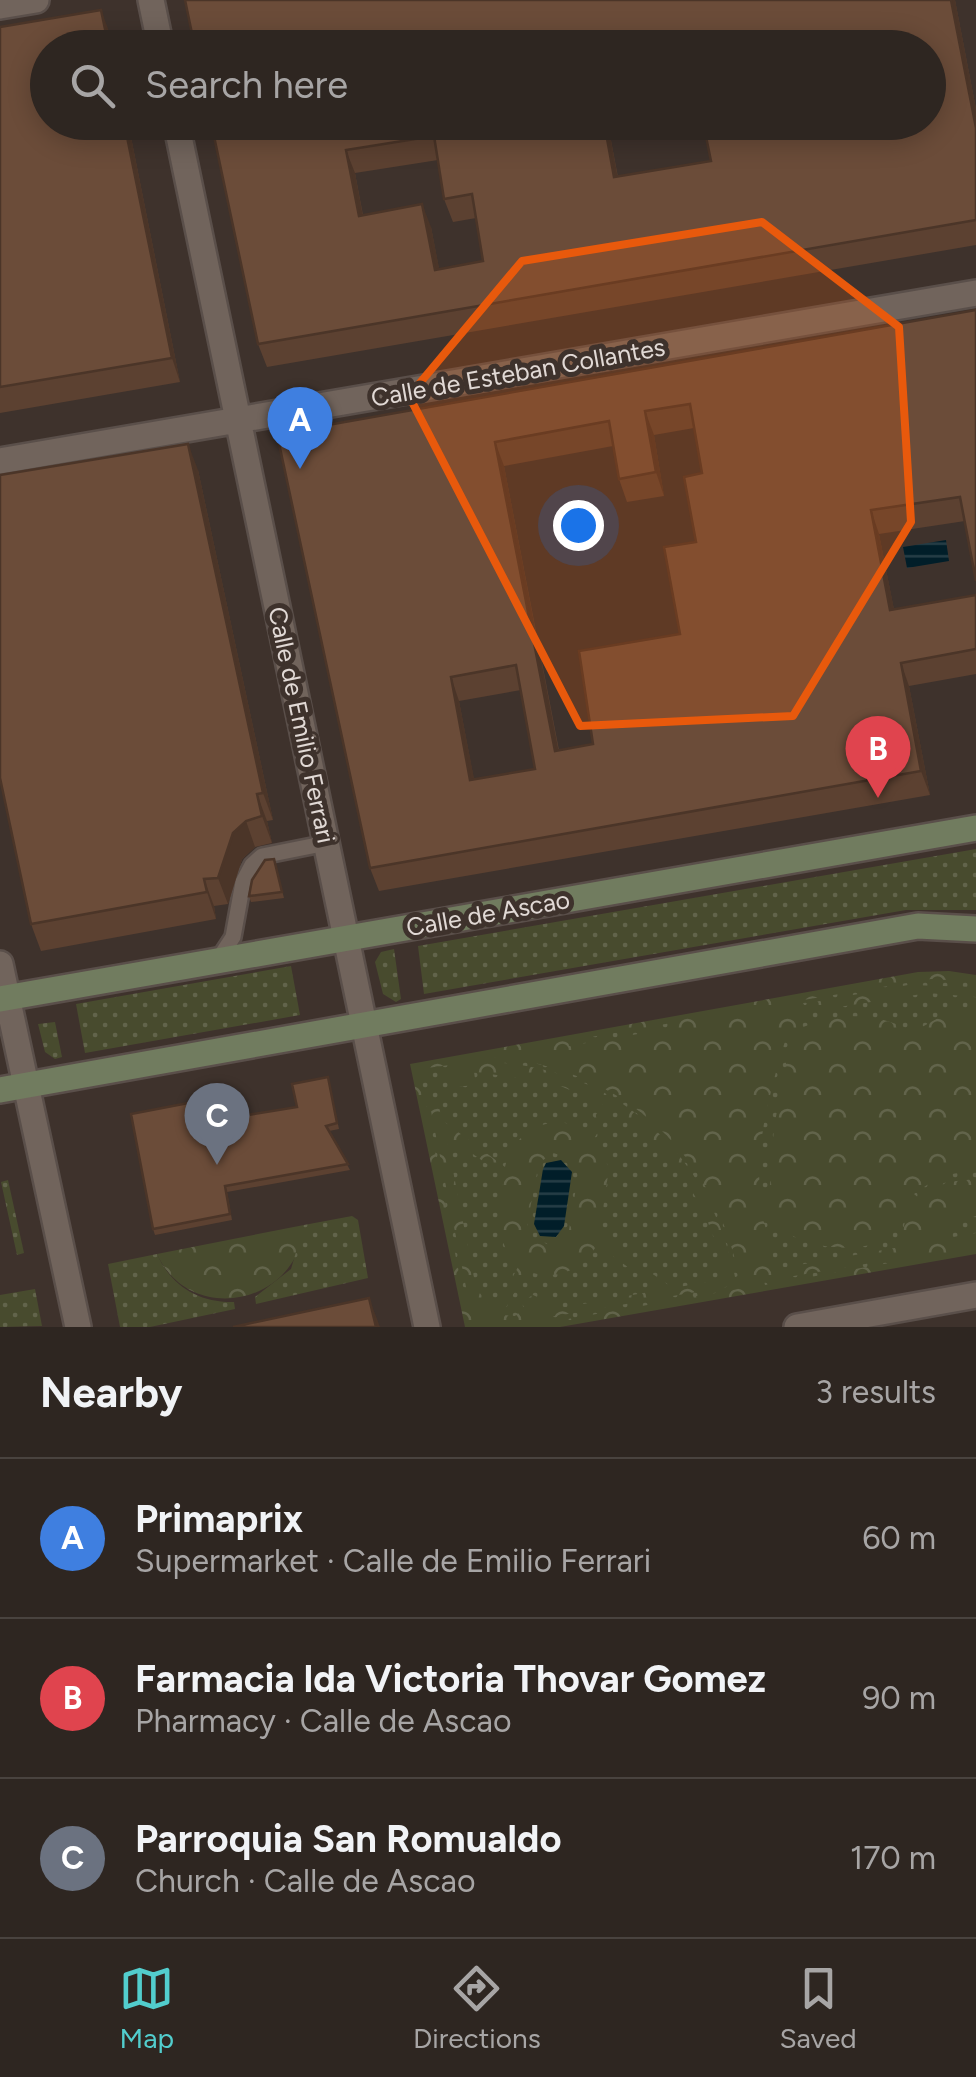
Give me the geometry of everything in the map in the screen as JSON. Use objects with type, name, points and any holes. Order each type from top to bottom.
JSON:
[{"type":"street","points":[[0,6],[36,0]]},
{"type":"street","points":[[151,0],[157,30]]},
{"type":"street","name":"Calle de Emilio Ferrari","points":[[180,140],[426,1327]]},
{"type":"street","name":"Calle de Esteban Collantes","points":[[0,461],[976,293]]},
{"type":"street","name":"Calle de Ascao","points":[[5,999],[976,828]]},
{"type":"street","points":[[0,1090],[918,926],[976,929]]},
{"type":"street","points":[[0,964],[78,1327]]},
{"type":"street","points":[[797,1327],[976,1295]]},
{"type":"lane","points":[[216,963],[233,937],[243,882],[252,865],[262,856],[327,842]]},
{"type":"highlighted area","points":[[762,222],[899,327],[911,522],[793,716],[580,726],[496,572],[409,396],[522,261]]},
{"type":"green space","points":[[976,849],[976,910],[906,910],[424,994],[418,946]]},
{"type":"green space","points":[[394,949],[401,999],[396,1002],[383,994],[375,962],[381,952]]},
{"type":"green space","points":[[291,966],[300,1015],[85,1053],[76,1004]]},
{"type":"green space","points":[[918,972],[976,975],[976,1254],[560,1327],[465,1327],[410,1064]]},
{"type":"green space","points":[[931,979],[976,982],[976,987],[908,985],[798,1005],[797,1001]]},
{"type":"green space","points":[[928,993],[976,997],[976,1009],[958,1007],[913,1032],[883,1020],[855,1016],[796,1030],[801,1013]]},
{"type":"green space","points":[[55,1022],[62,1057],[55,1059],[45,1052],[38,1024]]},
{"type":"green space","points":[[677,1022],[678,1027],[569,1046],[568,1041]]},
{"type":"green space","points":[[792,1033],[774,1127],[769,1201],[764,1202],[760,1186],[761,1143],[776,1072],[787,1035]]},
{"type":"green space","points":[[482,1057],[530,1062],[574,1075],[614,1094],[650,1120],[681,1151],[706,1188],[726,1230],[739,1276],[735,1277],[722,1232],[703,1191],[678,1154],[648,1123],[613,1098],[573,1078],[529,1066],[482,1062]]},
{"type":"green space","points":[[450,1065],[454,1087],[476,1085],[474,1072],[551,1082],[603,1104],[586,1130],[560,1123],[525,1134],[505,1167],[442,1120],[437,1098],[424,1100],[419,1069]]},
{"type":"green space","points":[[430,1106],[467,1292],[463,1293],[426,1107]]},
{"type":"green space","points":[[612,1109],[654,1143],[686,1182],[710,1228],[725,1279],[673,1288],[599,1237],[609,1168],[595,1137]]},
{"type":"green space","points":[[446,1135],[504,1176],[499,1213],[501,1235],[518,1267],[494,1312],[476,1288]]},
{"type":"green space","points":[[553,1153],[571,1158],[578,1176],[569,1230],[565,1239],[550,1245],[534,1239],[527,1224],[539,1163]]},
{"type":"green space","points":[[976,1170],[976,1179],[947,1182],[920,1199],[914,1194],[940,1176]]},
{"type":"green space","points":[[8,1180],[24,1253],[17,1255],[1,1182]]},
{"type":"green space","points":[[762,1214],[790,1235],[839,1248],[891,1239],[897,1218],[905,1221],[900,1247],[776,1269]]},
{"type":"green space","points":[[352,1216],[358,1220],[368,1278],[256,1304],[255,1297],[291,1269],[304,1225]]},
{"type":"green space","points":[[976,1216],[976,1233],[942,1239],[950,1224]]},
{"type":"green space","points":[[304,1225],[298,1252],[284,1274],[264,1289],[241,1297],[217,1298],[193,1292],[173,1277],[157,1254]]},
{"type":"green space","points":[[597,1245],[660,1290],[561,1308],[533,1295],[521,1302],[524,1307],[515,1316],[502,1315],[526,1271],[547,1275],[566,1272],[583,1262]]},
{"type":"green space","points":[[157,1254],[178,1284],[198,1296],[234,1302],[235,1309],[150,1327],[120,1327],[108,1264]]},
{"type":"green space","points":[[895,1259],[765,1285],[764,1281]]},
{"type":"green space","points":[[737,1285],[738,1289],[551,1322],[550,1317]]},
{"type":"green space","points":[[35,1289],[42,1326],[0,1327],[0,1295]]},
{"type":"water","points":[[946,540],[949,561],[907,568],[903,547]]},
{"type":"water","points":[[561,1160],[572,1172],[564,1226],[556,1237],[540,1236],[534,1224],[543,1169],[546,1163]]},
{"type":"building","points":[[185,0],[951,0],[976,128],[976,220],[258,344],[215,140],[409,140],[346,150],[359,216],[422,204],[435,270],[483,261],[472,194],[444,199],[435,140],[607,140],[614,177],[711,161],[707,140],[946,140],[946,30],[191,30]]},
{"type":"building","points":[[101,10],[105,30],[30,30],[30,140],[128,140],[172,358],[0,387],[0,27]]},
{"type":"building","points":[[976,310],[976,581],[960,497],[871,510],[890,610],[976,595],[976,649],[901,663],[921,771],[370,868],[277,434]],"holes":[[[690,404],[702,473],[684,477],[696,542],[664,547],[680,634],[579,651],[593,744],[555,751],[495,442],[609,421],[619,479],[656,472],[645,411]],[[516,665],[535,769],[470,780],[451,677]]]},
{"type":"building","points":[[188,444],[263,793],[257,794],[262,816],[246,821],[233,833],[218,878],[204,879],[207,892],[31,924],[0,778],[0,475]]},
{"type":"building","points":[[274,859],[282,892],[249,896],[252,880],[265,860]]},
{"type":"building","points":[[328,1077],[337,1123],[326,1126],[348,1164],[225,1186],[230,1214],[153,1229],[131,1114],[230,1095],[235,1117],[297,1107],[292,1084]]},
{"type":"building","points":[[369,1298],[376,1327],[233,1327]]},
{"type":"place","name":"Primaprix","points":[[300,469]]},
{"type":"place","name":"Farmacia lda Victoria Thovar Gomez","points":[[878,798]]},
{"type":"place","name":"Parroquia San Romualdo","points":[[217,1165]]}]
